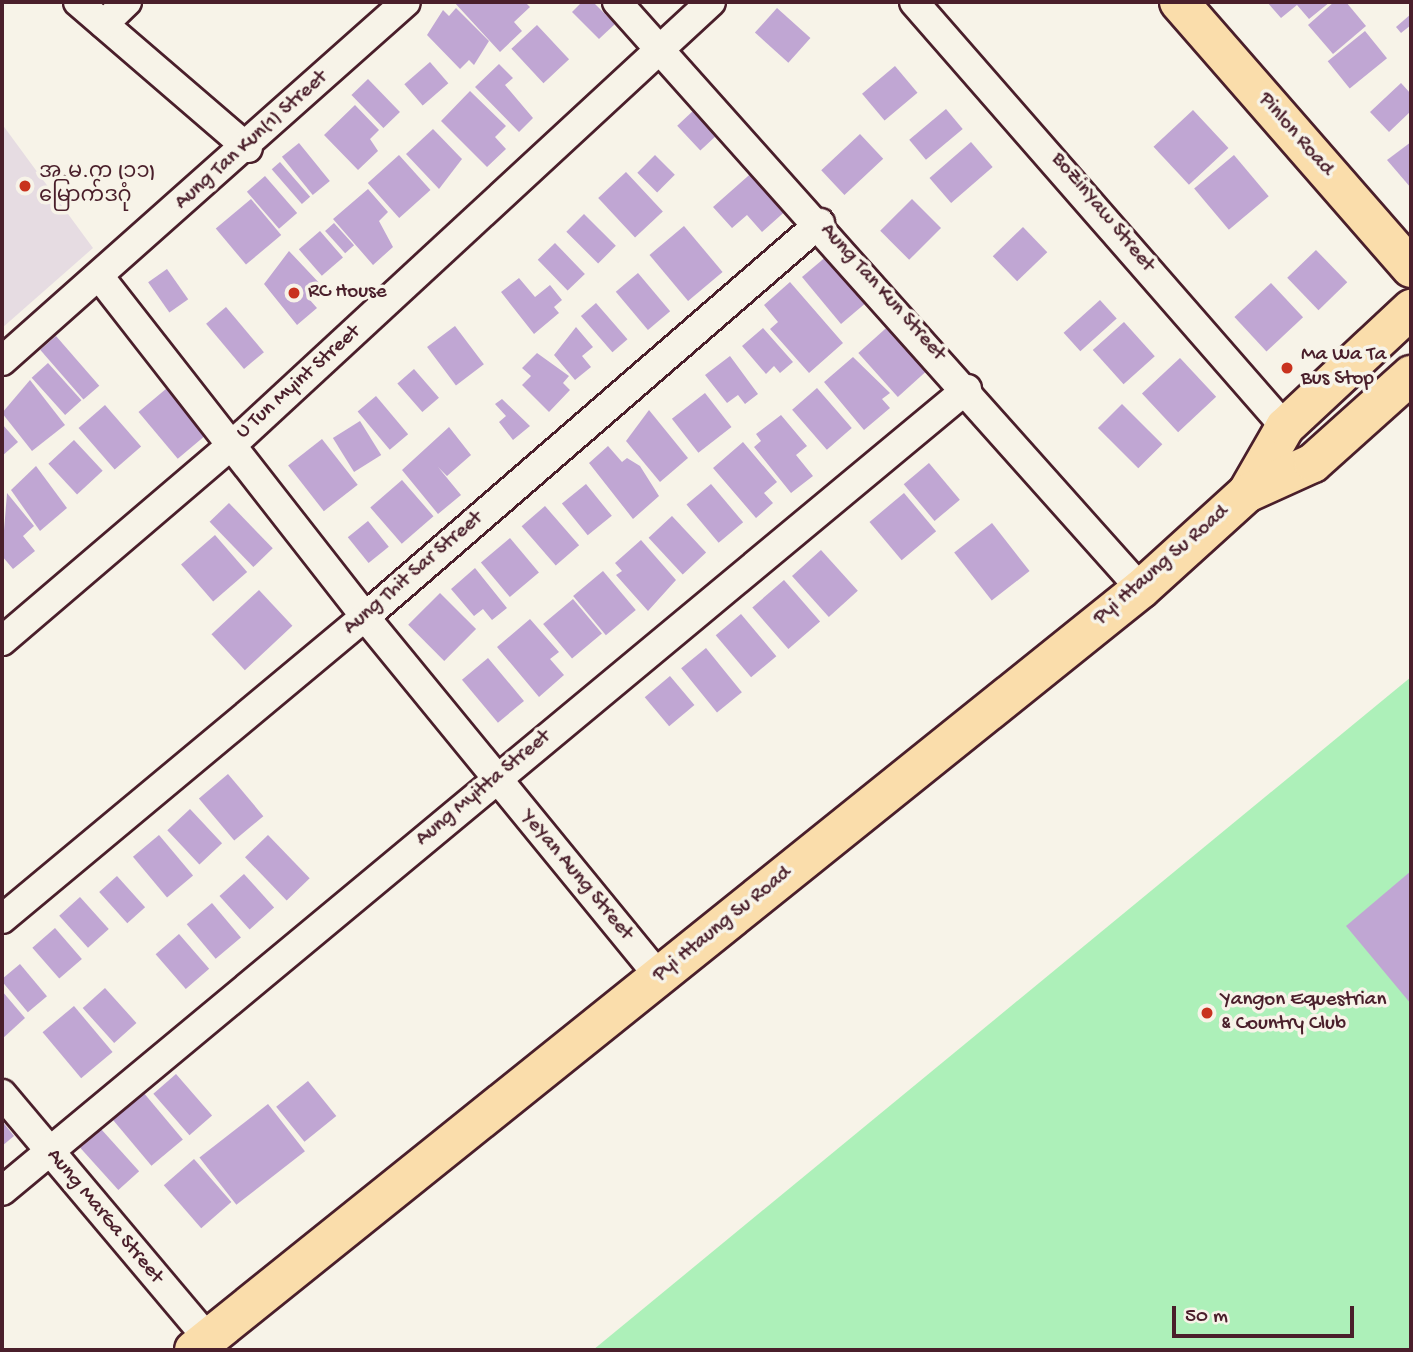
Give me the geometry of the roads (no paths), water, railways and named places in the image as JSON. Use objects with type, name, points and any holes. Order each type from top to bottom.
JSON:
[{"type":"main road","name":"Pinlon Road","points":[[1180,2],[1394,235],[1411,268]]},
{"type":"main road","points":[[1384,337],[1391,291],[1394,235]]},
{"type":"main road","name":"Pyi Htaung Su Road","points":[[1247,493],[1285,427],[1411,309]]},
{"type":"main road","name":"Pyi Htaung Su Road","points":[[201,1345],[1140,589],[1247,493],[1313,463],[1411,375]]},
{"type":"street","points":[[78,2],[248,148]]},
{"type":"street","points":[[104,24],[127,2]]},
{"type":"street","name":"Aung Tan Kun(1) Street","points":[[2,361],[248,148],[406,2]]},
{"type":"street","name":"Aung Tan Kun Street","points":[[617,2],[820,223],[1140,589]]},
{"type":"street","name":"U Tun Myint Street","points":[[2,641],[233,444],[663,50],[711,2]]},
{"type":"street","name":"BoZinYaw Street","points":[[914,2],[1285,427]]},
{"type":"street","name":"Aung Thit Sar Street","points":[[2,919],[365,617],[820,223]]},
{"type":"street","name":"YeYan Aung Street","points":[[99,276],[233,444],[365,617],[660,977]]},
{"type":"street","name":"Aung Myitta Street","points":[[2,1191],[50,1154],[496,779],[967,389]]},
{"type":"street","name":"Aung MarGa Street","points":[[2,1094],[201,1345]]},
{"type":"place","name":"အ.မ.က (၁၁) မြောက်ဒဂုံ","points":[[25,186]]},
{"type":"place","name":"RC House","points":[[294,293]]},
{"type":"place","name":"Ma Wa Ta Bus Stop","points":[[1287,368]]},
{"type":"place","name":"Yangon Equestrian & Country Club","points":[[1207,1013]]}]
